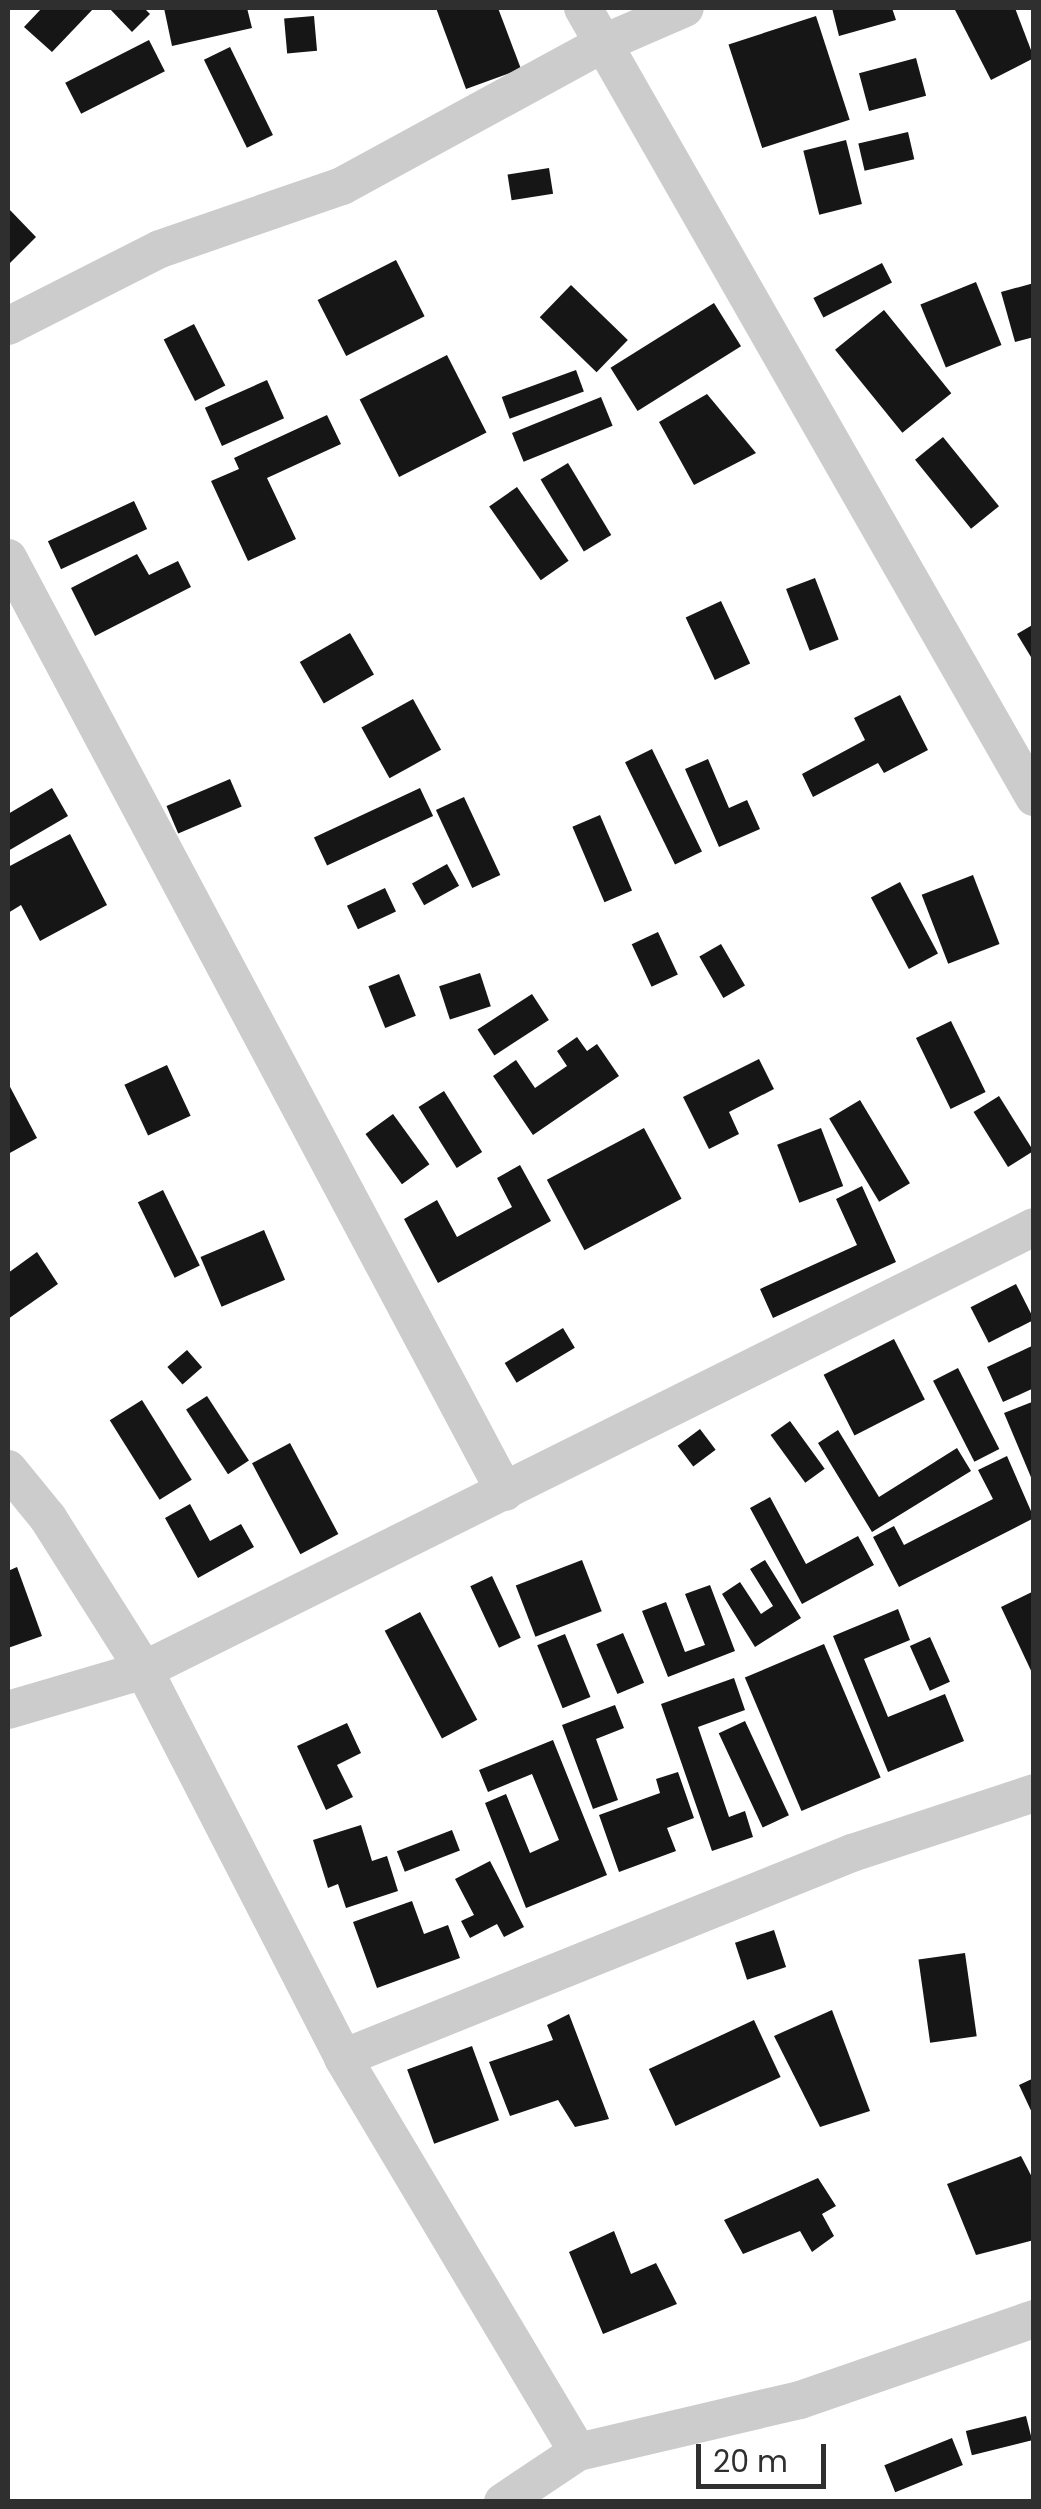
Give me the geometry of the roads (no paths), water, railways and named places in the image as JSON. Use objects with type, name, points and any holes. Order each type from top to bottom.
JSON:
[{"type":"street","points":[[584,8],[1034,797]]},
{"type":"street","points":[[8,326],[160,249],[342,186],[604,43],[685,8]]},
{"type":"street","points":[[8,558],[392,1291],[505,1492]]},
{"type":"street","points":[[8,1710],[144,1670],[1034,1227]]},
{"type":"street","points":[[8,1469],[48,1518],[144,1670],[343,2058],[578,2452]]},
{"type":"street","points":[[343,2058],[852,1853],[1034,1792]]},
{"type":"street","points":[[504,2502],[578,2452],[800,2400],[1034,2319]]}]
